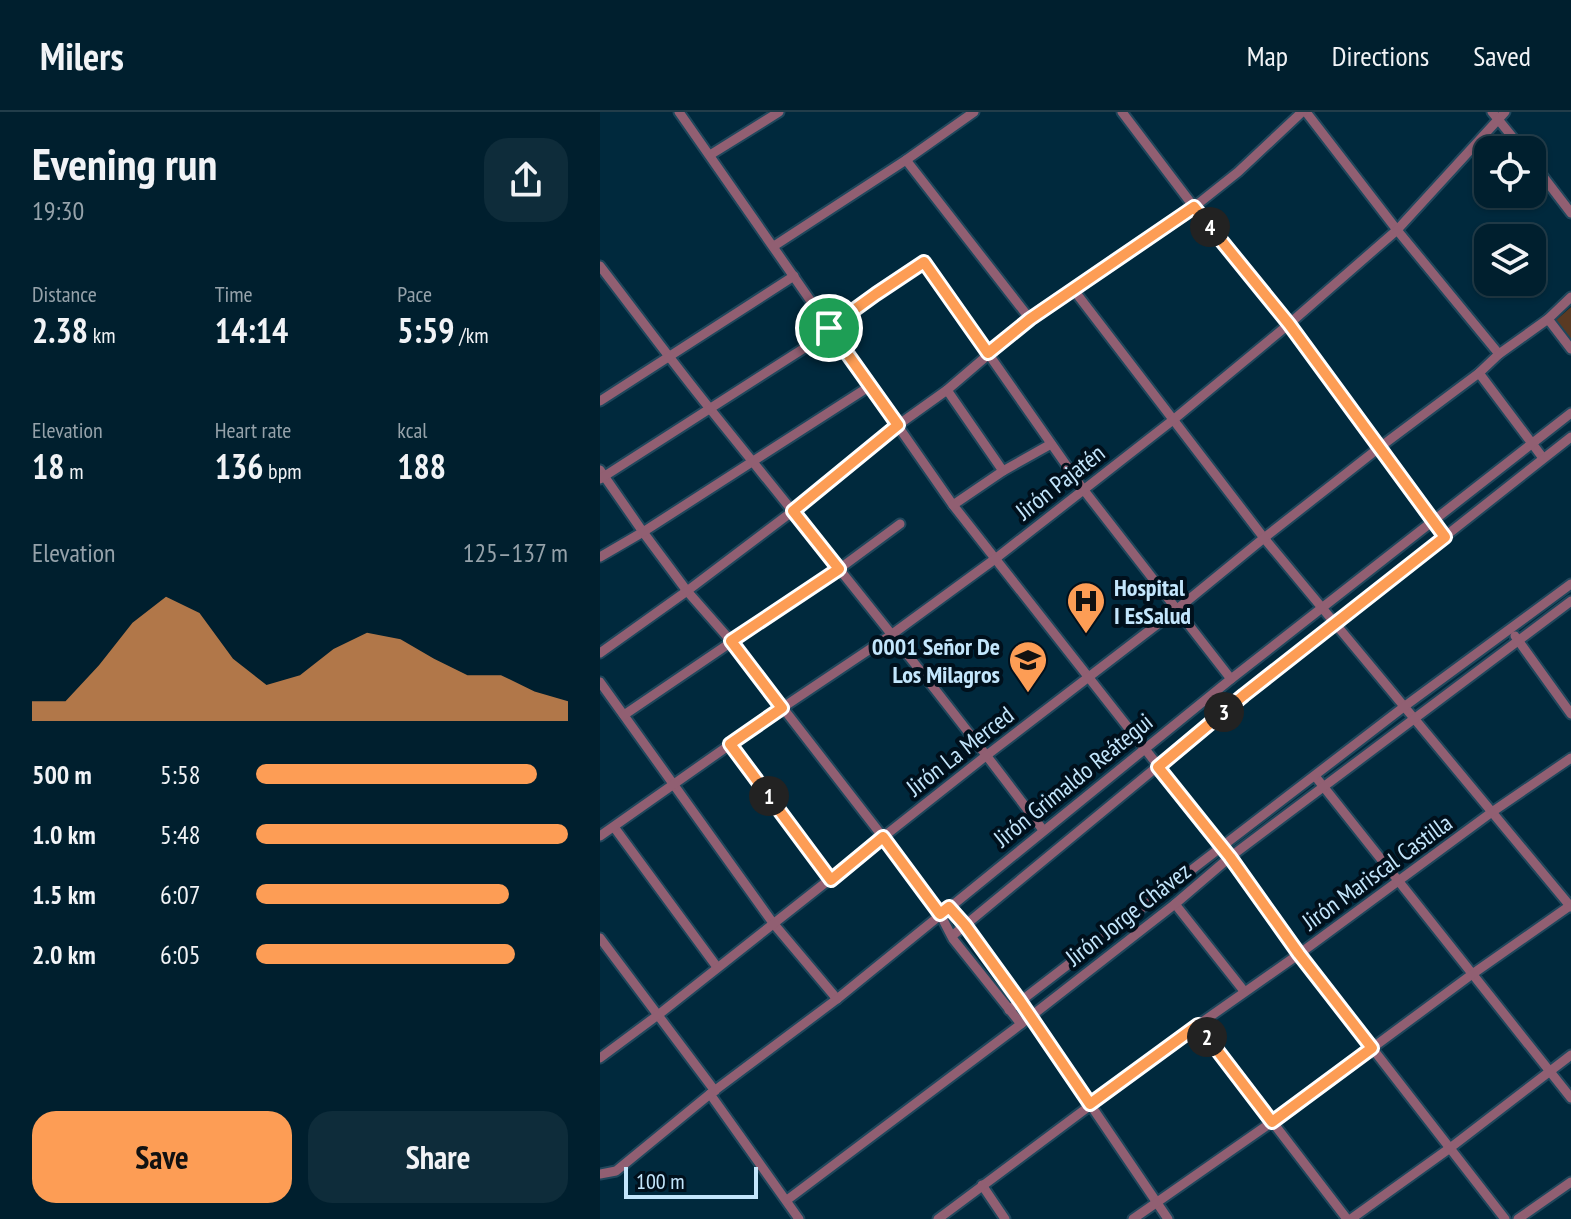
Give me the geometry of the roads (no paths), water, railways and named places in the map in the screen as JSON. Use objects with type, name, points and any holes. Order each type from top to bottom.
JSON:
[{"type":"street","points":[[679,112],[953,505],[1230,857],[1299,954],[1505,1219]]},
{"type":"street","points":[[710,155],[779,112]]},
{"type":"street","points":[[774,246],[974,112]]},
{"type":"street","points":[[1122,112],[1289,324],[1445,537]]},
{"type":"street","points":[[600,653],[793,511],[898,425],[947,390],[1030,319],[1194,207],[1304,112],[1499,354]]},
{"type":"street","points":[[1498,114],[1513,136]]},
{"type":"street","name":"Jirón Pajatén","points":[[600,836],[891,635],[995,559],[1173,420],[1397,230],[1498,114]]},
{"type":"street","points":[[906,160],[1030,319]]},
{"type":"street","points":[[1546,180],[1571,213]]},
{"type":"street","points":[[1021,1024],[975,969],[940,914],[883,837],[731,641],[687,591],[602,475],[830,329],[924,262],[1083,489],[1231,679]]},
{"type":"street","points":[[600,266],[1043,830]]},
{"type":"street","points":[[600,401],[794,276]]},
{"type":"street","points":[[1073,289],[1264,538],[1571,906],[1133,1219]]},
{"type":"street","name":"Jirón La Merced","points":[[600,1058],[1176,610],[1380,447],[1479,373],[1499,354],[1548,319],[1571,297]]},
{"type":"street","points":[[1548,319],[1571,349]]},
{"type":"street","points":[[1479,373],[1543,458]]},
{"type":"street","points":[[600,557],[870,386]]},
{"type":"street","points":[[947,390],[1003,471]]},
{"type":"street","name":"Jirón Grimaldo Reátegui","points":[[600,1174],[616,1171],[837,999],[1231,679],[1571,413]]},
{"type":"street","name":"Jirón Grimaldo Reátegui","points":[[952,936],[1335,622],[1571,437]]},
{"type":"street","points":[[953,505],[1003,471],[1051,444]]},
{"type":"street","points":[[624,715],[900,524]]},
{"type":"street","name":"Jirón Jorge Chávez","points":[[1009,1010],[1405,706],[1571,584]]},
{"type":"street","name":"Jirón Jorge Chávez","points":[[787,1200],[1021,1024],[1230,857],[1571,601]]},
{"type":"street","points":[[1510,630],[1571,714]]},
{"type":"street","points":[[600,682],[773,923],[837,999]]},
{"type":"street","points":[[730,744],[831,880]]},
{"type":"street","name":"Jirón Mariscal Castilla","points":[[938,1219],[1244,991],[1571,758]]},
{"type":"street","points":[[1315,776],[1571,1098]]},
{"type":"street","points":[[614,827],[717,967]]},
{"type":"street","points":[[1175,904],[1244,991]]},
{"type":"street","points":[[949,907],[1020,1001],[1168,1219]]},
{"type":"street","points":[[600,938],[658,1015],[799,1219]]},
{"type":"street","points":[[1198,1025],[1349,1219],[1450,1148],[1571,1055]]},
{"type":"street","points":[[1518,1219],[1571,1182]]},
{"type":"street","points":[[982,1185],[1005,1219]]},
{"type":"place","name":"Hospital I EsSalud","points":[[1086,635]]},
{"type":"place","name":"0001 Señor De Los Milagros","points":[[1028,694]]}]
